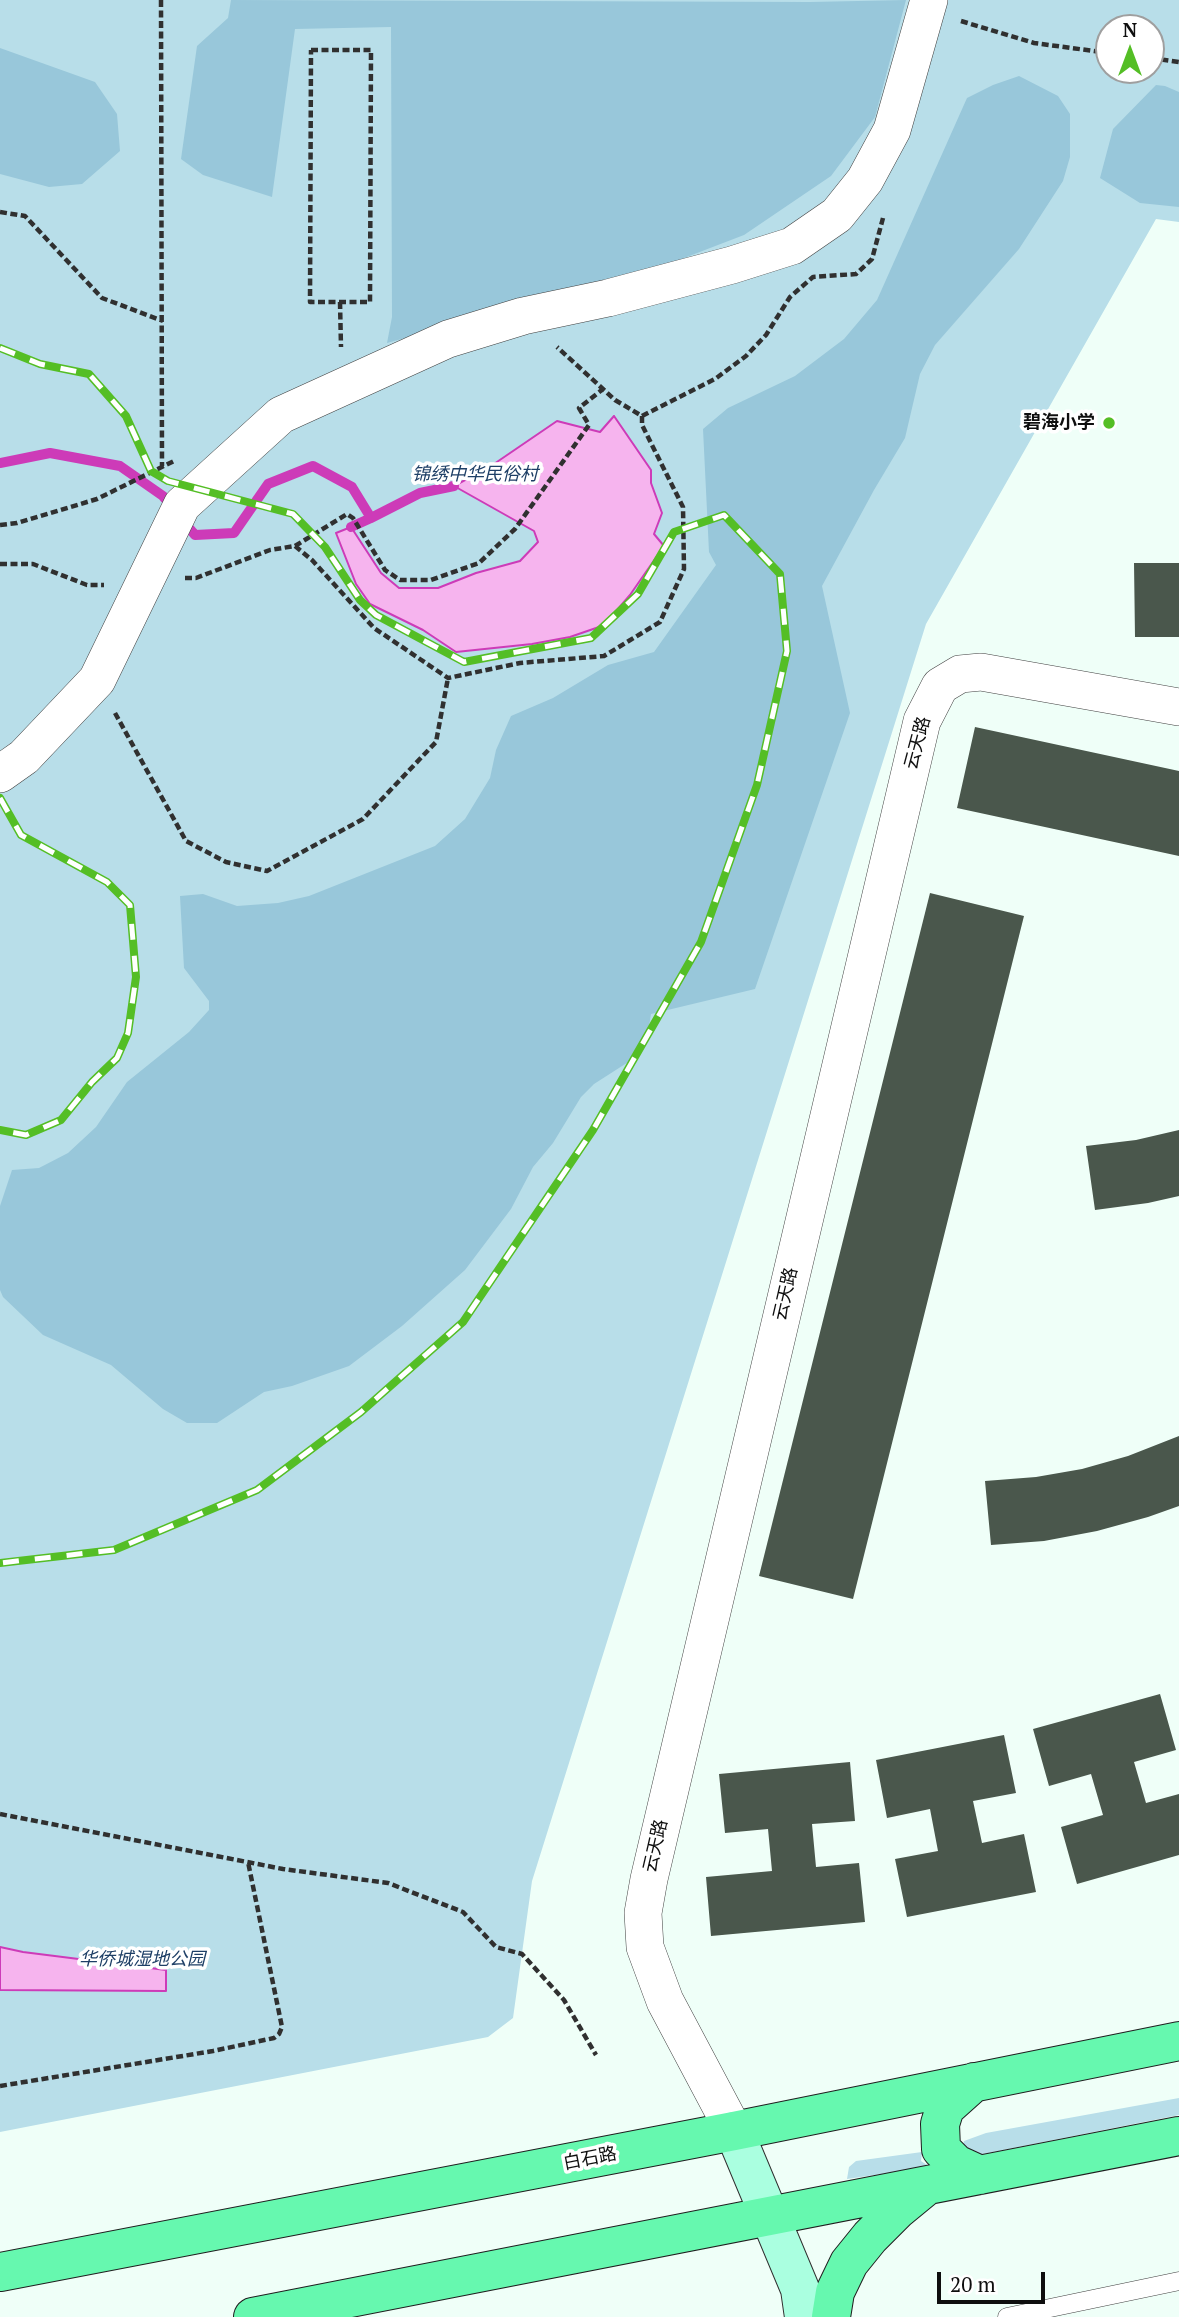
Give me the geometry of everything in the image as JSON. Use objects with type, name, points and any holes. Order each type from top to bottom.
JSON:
[{"type":"main road","name":"白石路","points":[[0,2273],[734,2131],[1179,2041]]},
{"type":"main road","points":[[974,2082],[945,2108],[940,2124],[941,2149],[956,2164],[980,2175]]},
{"type":"main road","points":[[253,2317],[1179,2136]]},
{"type":"main road","points":[[831,2317],[835,2291],[849,2263],[897,2210],[929,2184]]},
{"type":"street","points":[[0,774],[24,757],[97,680],[176,516],[281,415],[448,339],[523,316],[732,265],[792,246],[836,215],[865,180],[892,130],[928,5]]},
{"type":"street","name":"云天路","points":[[734,2131],[665,2001],[645,1947],[643,1913],[652,1865],[922,721],[940,686],[960,674],[981,672],[1179,707]]},
{"type":"street","points":[[734,2131],[800,2288],[804,2317]]},
{"type":"lane","points":[[1007,2317],[1179,2281]]},
{"type":"path","points":[[161,0],[162,466]]},
{"type":"path","points":[[928,5],[1034,43],[1095,51]]},
{"type":"path","points":[[311,50],[371,50],[370,302],[310,302],[311,50]]},
{"type":"path","points":[[642,416],[715,379],[746,356],[766,335],[790,297],[813,277],[856,274],[872,259],[887,206]]},
{"type":"path","points":[[0,212],[25,216],[102,298],[163,321]]},
{"type":"path","points":[[523,316],[615,400],[642,416]]},
{"type":"path","points":[[0,564],[33,564],[88,585],[196,578],[270,550],[295,546],[347,514],[353,518],[385,570],[400,580],[431,580],[480,563],[515,529],[589,425],[579,408],[603,389]]},
{"type":"path","points":[[295,546],[312,560],[374,628],[448,678],[520,663],[604,656],[660,622],[684,569],[683,507],[642,425],[642,416]]},
{"type":"path","points":[[0,525],[17,523],[97,499],[146,474]]},
{"type":"path","points":[[97,680],[186,841],[226,862],[267,871],[363,819],[436,742],[448,678]]},
{"type":"path","points":[[0,1814],[248,1862],[388,1883],[463,1912],[496,1947],[522,1954],[556,1990],[596,2055]]},
{"type":"path","points":[[0,2085],[213,2051],[274,2038],[279,2034],[282,2026],[248,1862]]},
{"type":"green space","name":"锦绣中华民俗村","points":[[0,0],[1179,0],[1179,222],[1156,219],[926,624],[532,1881],[513,2018],[488,2037],[0,2132]]},
{"type":"green space","points":[[1179,2098],[1179,2115],[968,2157],[962,2149],[964,2141],[986,2133]]},
{"type":"green space","points":[[922,2152],[921,2161],[930,2167],[847,2179],[849,2167],[856,2161]]},
{"type":"shaded area","points":[[231,0],[906,0],[875,117],[831,176],[744,235],[658,268],[387,343],[392,317],[391,27],[295,29],[272,197],[203,175],[181,159],[197,46],[228,18]]},
{"type":"shaded area","points":[[0,48],[95,82],[117,114],[120,151],[82,184],[49,187],[0,174]]},
{"type":"shaded area","points":[[1019,76],[1058,96],[1070,114],[1070,157],[1063,181],[1019,249],[935,345],[920,374],[905,438],[822,586],[850,713],[755,989],[651,1014],[646,1045],[633,1059],[594,1084],[581,1097],[553,1143],[533,1167],[511,1209],[465,1270],[402,1326],[349,1366],[292,1386],[264,1392],[217,1423],[187,1423],[163,1409],[111,1365],[43,1335],[3,1297],[0,1290],[0,1206],[12,1170],[39,1168],[68,1153],[96,1127],[127,1082],[189,1032],[209,1010],[209,1001],[184,968],[180,896],[203,894],[237,906],[278,903],[309,896],[435,846],[465,819],[490,778],[496,750],[511,716],[553,698],[608,665],[654,652],[716,565],[709,552],[703,429],[728,408],[795,376],[844,339],[877,300],[967,98]]},
{"type":"shaded area","points":[[1156,85],[1179,92],[1179,207],[1140,203],[1100,178],[1113,129]]},
{"type":"shaded area","points":[[614,416],[651,470],[651,483],[662,513],[654,534],[664,546],[630,595],[599,627],[570,637],[532,644],[456,652],[423,630],[370,604],[356,584],[336,533],[351,527],[381,573],[399,588],[438,588],[476,573],[520,561],[538,542],[534,531],[454,486],[491,466],[557,421],[600,432]]},
{"type":"shaded area","points":[[0,1947],[166,1970],[166,1991],[0,1990]]},
{"type":"building","points":[[1134,563],[1179,563],[1179,637],[1135,637]]},
{"type":"building","points":[[975,727],[1179,771],[1179,856],[957,808]]},
{"type":"building","points":[[930,893],[1024,916],[853,1599],[759,1576]]},
{"type":"building","points":[[1179,1130],[1179,1196],[1095,1210],[1086,1146],[1136,1140]]},
{"type":"building","points":[[1179,1436],[1179,1506],[1097,1531],[1044,1541],[991,1545],[985,1481],[1036,1477],[1082,1469],[1128,1456]]},
{"type":"building","points":[[1160,1694],[1176,1750],[1134,1762],[1146,1803],[1179,1794],[1179,1855],[1077,1884],[1061,1827],[1103,1815],[1091,1774],[1049,1786],[1033,1729]]},
{"type":"building","points":[[1004,1735],[1016,1793],[973,1801],[982,1843],[1024,1834],[1036,1892],[907,1917],[895,1859],[938,1851],[930,1809],[887,1818],[876,1760]]},
{"type":"building","points":[[850,1762],[855,1821],[812,1824],[816,1867],[859,1863],[865,1922],[711,1936],[706,1877],[772,1871],[768,1829],[725,1833],[719,1774]]},
{"type":"waterway","points":[[0,463],[50,453],[120,466],[163,496],[173,508]]},
{"type":"waterway","points":[[183,521],[195,535],[234,533],[268,484],[313,466],[352,487],[371,518],[351,527]]},
{"type":"waterway","points":[[371,518],[420,493],[454,486]]},
{"type":"railway","points":[[0,348],[40,364],[89,374],[126,416],[151,471],[168,481],[293,514],[325,547],[360,600],[376,615],[464,662],[591,638],[638,594],[674,532],[724,515],[780,574],[787,651],[757,785],[701,942],[593,1130],[463,1322],[361,1412],[257,1490],[114,1550],[0,1563]]},
{"type":"railway","points":[[0,798],[21,835],[107,882],[130,905],[136,977],[128,1033],[117,1058],[92,1082],[61,1120],[26,1135],[0,1130]]},
{"type":"place","name":"碧海小学","points":[[1109,423]]},
{"type":"park label","name":"华侨城湿地公园","points":[[142,1960]]}]
